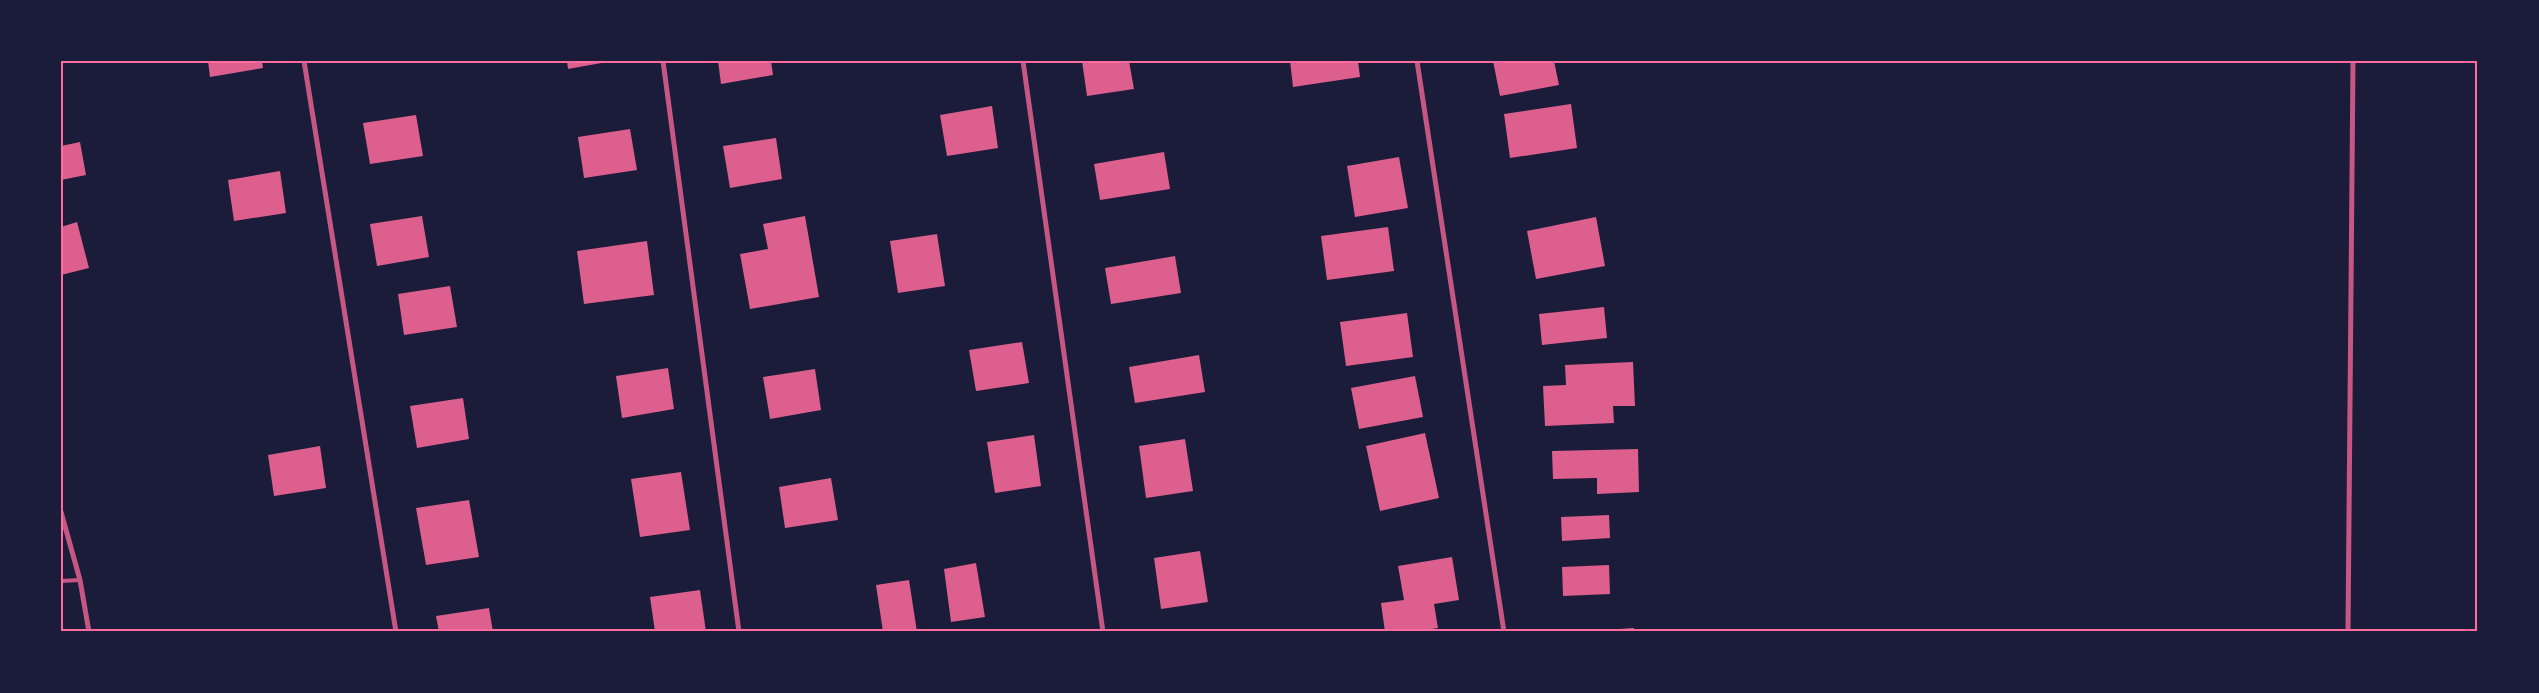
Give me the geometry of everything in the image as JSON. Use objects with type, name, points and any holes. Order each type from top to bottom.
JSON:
[{"type":"street","points":[[304,61],[396,632]]},
{"type":"street","points":[[663,61],[740,632]]},
{"type":"street","points":[[1023,61],[1103,632]]},
{"type":"street","points":[[1417,61],[1504,632]]},
{"type":"street","points":[[2348,632],[2353,61]]},
{"type":"street","points":[[61,512],[80,580],[89,632]]},
{"type":"lane","points":[[61,581],[80,580]]},
{"type":"building","points":[[208,61],[262,61],[263,68],[210,77]]},
{"type":"building","points":[[567,61],[607,61],[607,62],[568,69]]},
{"type":"building","points":[[718,61],[771,61],[773,75],[721,84]]},
{"type":"building","points":[[1082,61],[1129,61],[1134,89],[1087,96]]},
{"type":"building","points":[[1290,61],[1358,61],[1360,77],[1293,87]]},
{"type":"building","points":[[1493,61],[1554,61],[1559,85],[1500,96]]},
{"type":"building","points":[[1571,104],[1577,148],[1510,158],[1504,114]]},
{"type":"building","points":[[992,106],[998,148],[947,156],[940,115]]},
{"type":"building","points":[[416,115],[423,156],[370,164],[363,123]]},
{"type":"building","points":[[630,129],[637,170],[584,178],[578,137]]},
{"type":"building","points":[[776,138],[782,179],[730,188],[723,146]]},
{"type":"building","points":[[80,142],[86,175],[61,180],[61,146]]},
{"type":"building","points":[[1164,152],[1170,189],[1100,200],[1094,164]]},
{"type":"building","points":[[1399,157],[1408,208],[1355,217],[1347,166]]},
{"type":"building","points":[[280,171],[286,213],[234,221],[228,180]]},
{"type":"building","points":[[422,216],[429,257],[377,266],[370,224]]},
{"type":"building","points":[[805,216],[819,297],[750,309],[740,254],[768,249],[763,224]]},
{"type":"building","points":[[1596,217],[1605,266],[1536,279],[1527,231]]},
{"type":"building","points":[[77,222],[89,268],[61,275],[61,227]]},
{"type":"building","points":[[1388,227],[1394,271],[1327,280],[1321,236]]},
{"type":"building","points":[[937,234],[945,286],[898,293],[890,241]]},
{"type":"building","points":[[647,241],[654,295],[584,304],[577,251]]},
{"type":"building","points":[[1175,256],[1181,293],[1111,304],[1105,268]]},
{"type":"building","points":[[450,286],[457,327],[404,335],[398,294]]},
{"type":"building","points":[[1604,307],[1607,338],[1542,345],[1539,314]]},
{"type":"building","points":[[1407,313],[1413,357],[1346,366],[1340,322]]},
{"type":"building","points":[[1022,342],[1029,383],[976,391],[969,350]]},
{"type":"building","points":[[1199,355],[1205,392],[1135,403],[1129,367]]},
{"type":"building","points":[[1633,362],[1635,406],[1613,406],[1614,423],[1545,426],[1543,386],[1566,385],[1565,365]]},
{"type":"building","points":[[668,368],[674,409],[622,418],[616,376]]},
{"type":"building","points":[[815,369],[821,410],[770,419],[763,377]]},
{"type":"building","points":[[1415,376],[1423,417],[1359,429],[1351,388]]},
{"type":"building","points":[[463,398],[469,439],[417,448],[410,406]]},
{"type":"building","points":[[1425,433],[1439,498],[1380,511],[1366,446]]},
{"type":"building","points":[[1034,435],[1041,486],[995,493],[987,442]]},
{"type":"building","points":[[1185,439],[1193,491],[1146,498],[1139,446]]},
{"type":"building","points":[[320,446],[326,488],[274,496],[268,455]]},
{"type":"building","points":[[1638,449],[1639,492],[1597,494],[1597,478],[1553,479],[1552,451]]},
{"type":"building","points":[[681,472],[690,530],[640,537],[631,479]]},
{"type":"building","points":[[831,478],[838,520],[785,528],[779,487]]},
{"type":"building","points":[[469,500],[479,557],[426,565],[416,508]]},
{"type":"building","points":[[1609,515],[1610,538],[1562,541],[1561,517]]},
{"type":"building","points":[[1200,551],[1208,602],[1161,609],[1154,558]]},
{"type":"building","points":[[1452,557],[1459,600],[1434,604],[1438,628],[1414,632],[1385,632],[1381,603],[1404,600],[1398,566]]},
{"type":"building","points":[[976,563],[985,617],[951,622],[944,569]]},
{"type":"building","points":[[1609,565],[1610,594],[1563,596],[1562,567]]},
{"type":"building","points":[[909,580],[917,632],[883,632],[876,585]]},
{"type":"building","points":[[700,590],[706,632],[655,632],[650,597]]},
{"type":"building","points":[[489,608],[493,632],[439,632],[436,616]]},
{"type":"building","points":[[1634,628],[1634,632],[1604,632],[1604,630]]}]
